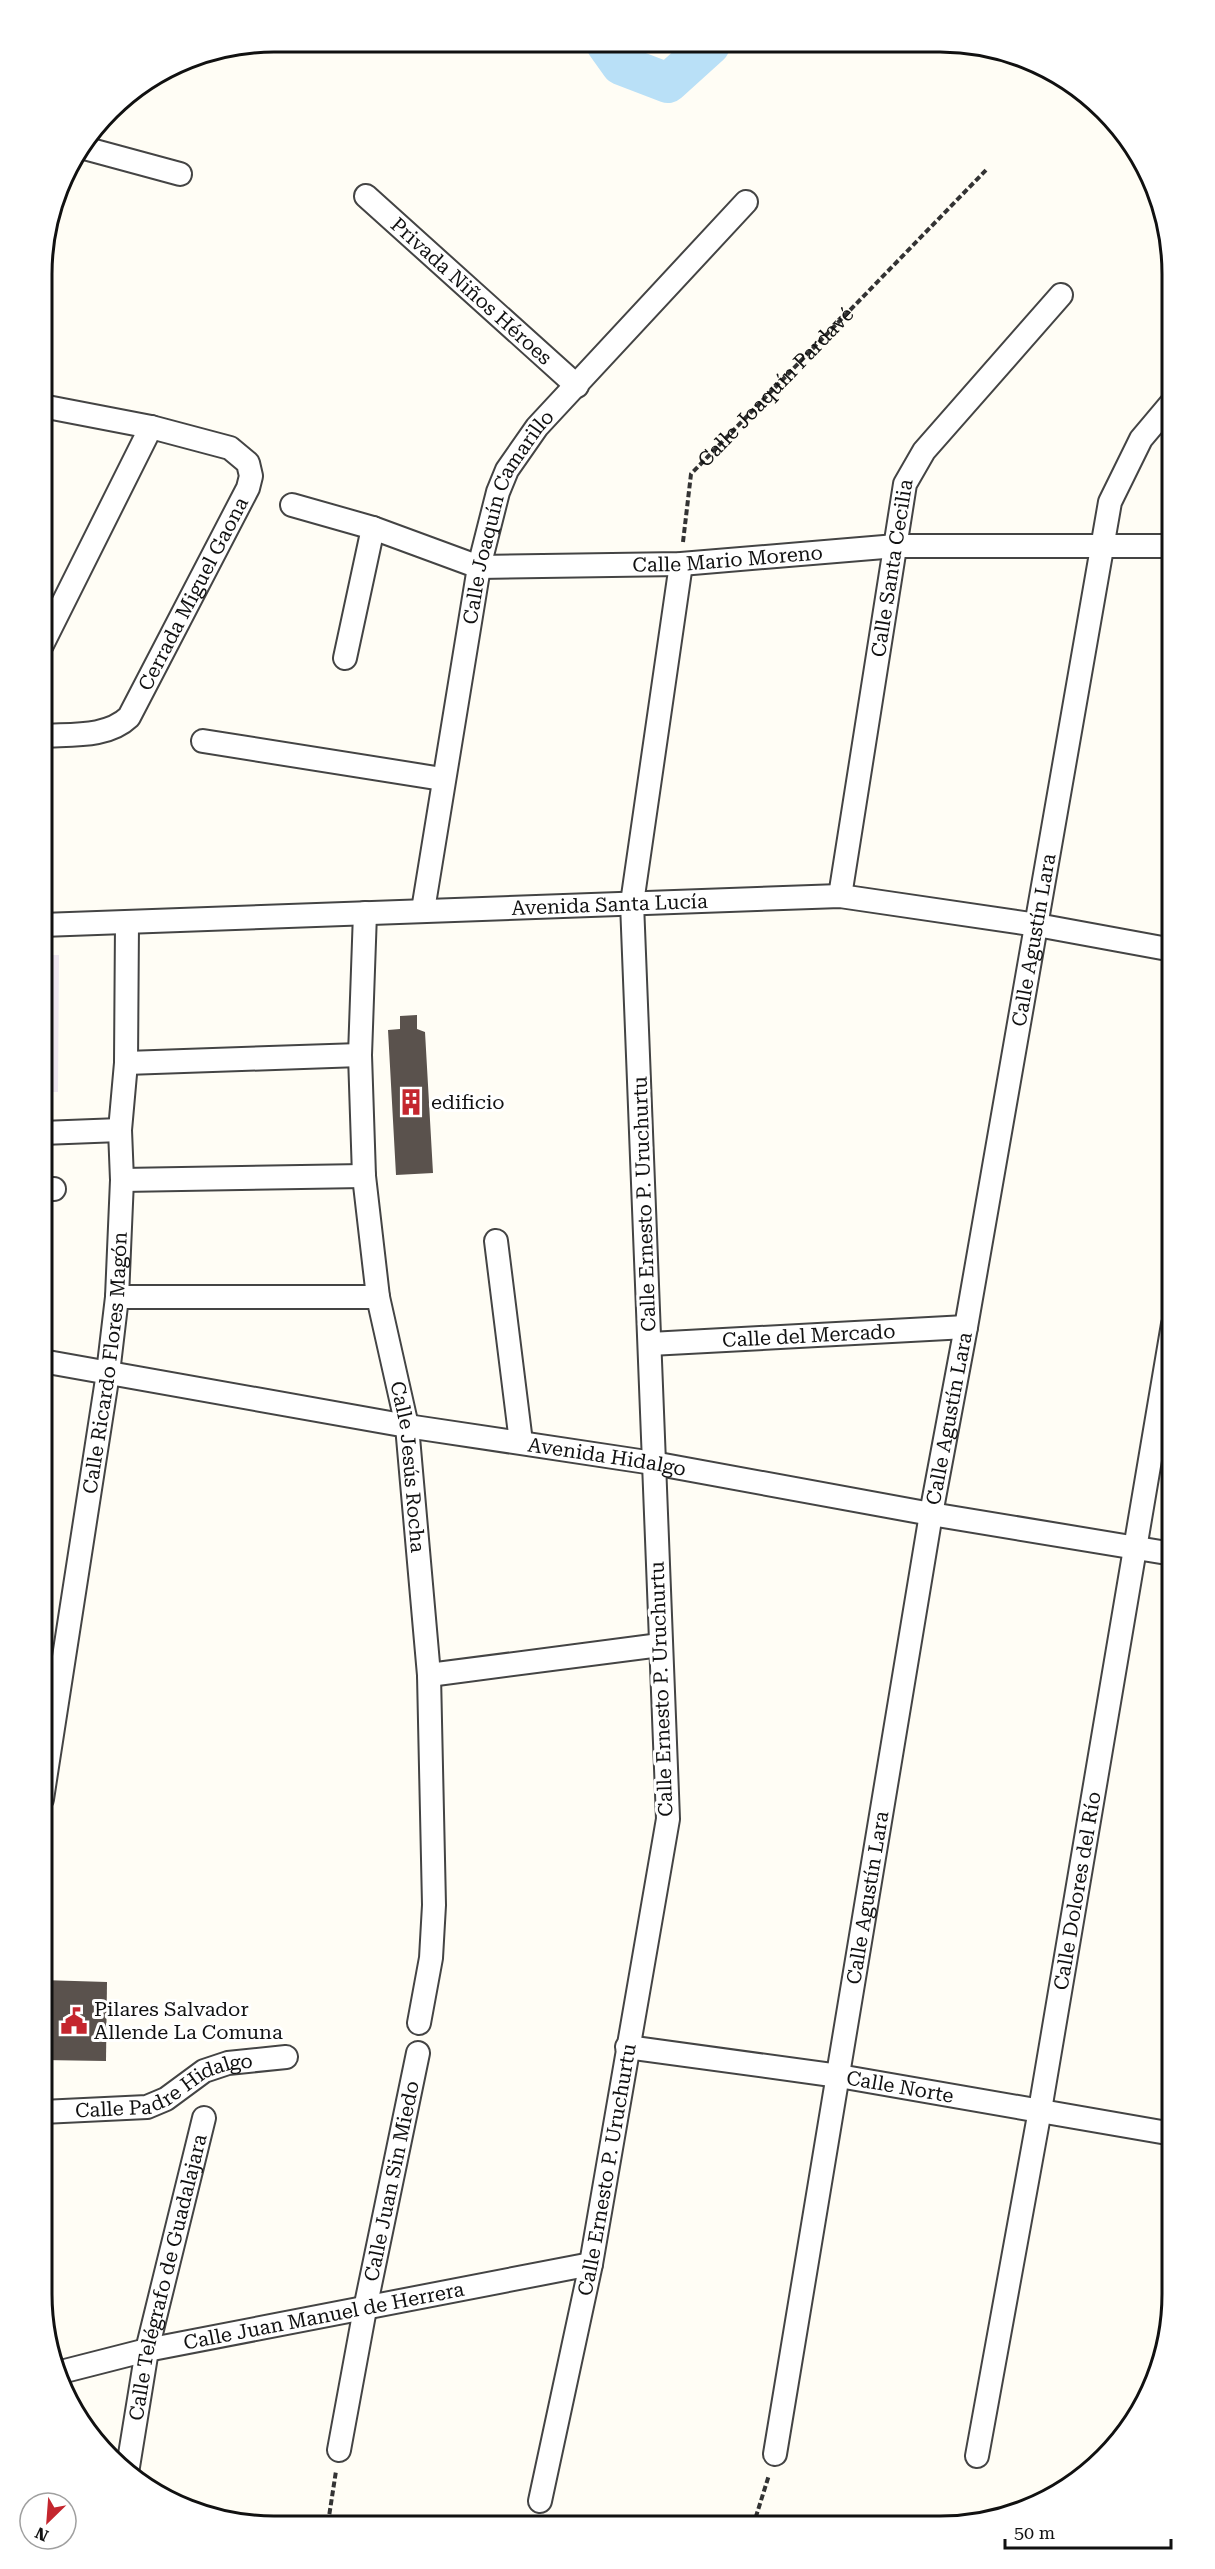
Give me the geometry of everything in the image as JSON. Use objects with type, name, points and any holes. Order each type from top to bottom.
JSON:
[{"type":"street","points":[[91,150],[180,174]]},
{"type":"street","name":"Privada Niños Héroes","points":[[366,196],[577,386]]},
{"type":"street","name":"Calle Joaquín Camarillo","points":[[423,910],[442,779],[479,567],[498,492],[507,470],[537,428],[746,202]]},
{"type":"street","name":"Calle Santa Cecilia","points":[[840,896],[905,484],[924,451],[1062,295]]},
{"type":"street","points":[[52,414],[151,427],[52,625]]},
{"type":"street","name":"Calle Agustín Lara","points":[[775,2454],[931,1514],[1037,925],[1101,548],[1110,502],[1125,469],[1142,439],[1162,414]]},
{"type":"street","name":"Cerrada Miguel Gaona","points":[[52,735],[102,731],[122,724],[136,705],[248,488],[251,476],[248,463],[230,448],[151,427]]},
{"type":"street","name":"Calle Mario Moreno","points":[[292,505],[373,528],[479,567],[681,564],[896,546],[1162,546]]},
{"type":"street","points":[[345,658],[373,528]]},
{"type":"street","points":[[632,903],[681,564]]},
{"type":"street","points":[[203,741],[442,779]]},
{"type":"street","name":"Avenida Santa Lucía","points":[[52,925],[840,896],[1037,925],[1162,948]]},
{"type":"street","name":"Calle Ernesto P. Uruchurtu","points":[[540,2500],[591,2264],[668,1819],[632,903]]},
{"type":"street","name":"Calle Jesús Rocha","points":[[365,913],[360,1055],[364,1176],[378,1296],[407,1426],[429,1675],[434,1905],[430,1958],[419,2023]]},
{"type":"street","name":"Calle Ricardo Flores Magón","points":[[52,1734],[108,1373],[117,1297],[122,1180],[120,1130],[126,1063],[127,923]]},
{"type":"street","points":[[126,1063],[360,1055]]},
{"type":"street","points":[[52,1132],[120,1130]]},
{"type":"street","points":[[122,1180],[364,1176]]},
{"type":"street","points":[[496,1241],[521,1442]]},
{"type":"street","points":[[117,1297],[378,1296]]},
{"type":"street","name":"Calle del Mercado","points":[[650,1344],[966,1327]]},
{"type":"street","name":"Avenida Hidalgo","points":[[52,1363],[407,1426],[653,1463],[931,1514],[1162,1552]]},
{"type":"street","name":"Calle Dolores del Río","points":[[977,2456],[1040,2110],[1162,1385]]},
{"type":"street","points":[[429,1675],[660,1645]]},
{"type":"street","name":"Calle Norte","points":[[627,2048],[839,2076],[1162,2132]]},
{"type":"street","name":"Calle Juan Sin Miedo","points":[[339,2450],[365,2309],[418,2053]]},
{"type":"street","name":"Calle Padre Hidalgo","points":[[52,2112],[147,2108],[166,2099],[204,2071],[228,2063],[286,2057]]},
{"type":"street","name":"Calle Telégrafo de Guadalajara","points":[[129,2462],[147,2349],[204,2118]]},
{"type":"street","name":"Calle Juan Manuel de Herrera","points":[[66,2371],[147,2349],[591,2264]]},
{"type":"path","name":"Calle Joaquín Pardavé","points":[[681,564],[691,474],[988,168]]},
{"type":"path","points":[[329,2516],[339,2450]]},
{"type":"path","points":[[756,2516],[775,2454]]},
{"type":"shaded area","points":[[52,955],[59,955],[58,1092],[52,1092]]},
{"type":"building","name":"edificio","points":[[417,1015],[417,1029],[425,1032],[433,1173],[396,1175],[388,1030],[400,1029],[400,1016]]},
{"type":"building","name":"Pilares Salvador Allende La Comuna","points":[[52,1980],[107,1982],[106,2061],[52,2060]]},
{"type":"waterway","points":[[612,52],[621,65],[668,83],[702,52]]},
{"type":"place","name":"edificio","points":[[411,1102]]},
{"type":"place","name":"Pilares Salvador Allende La Comuna","points":[[74,2021]]}]
